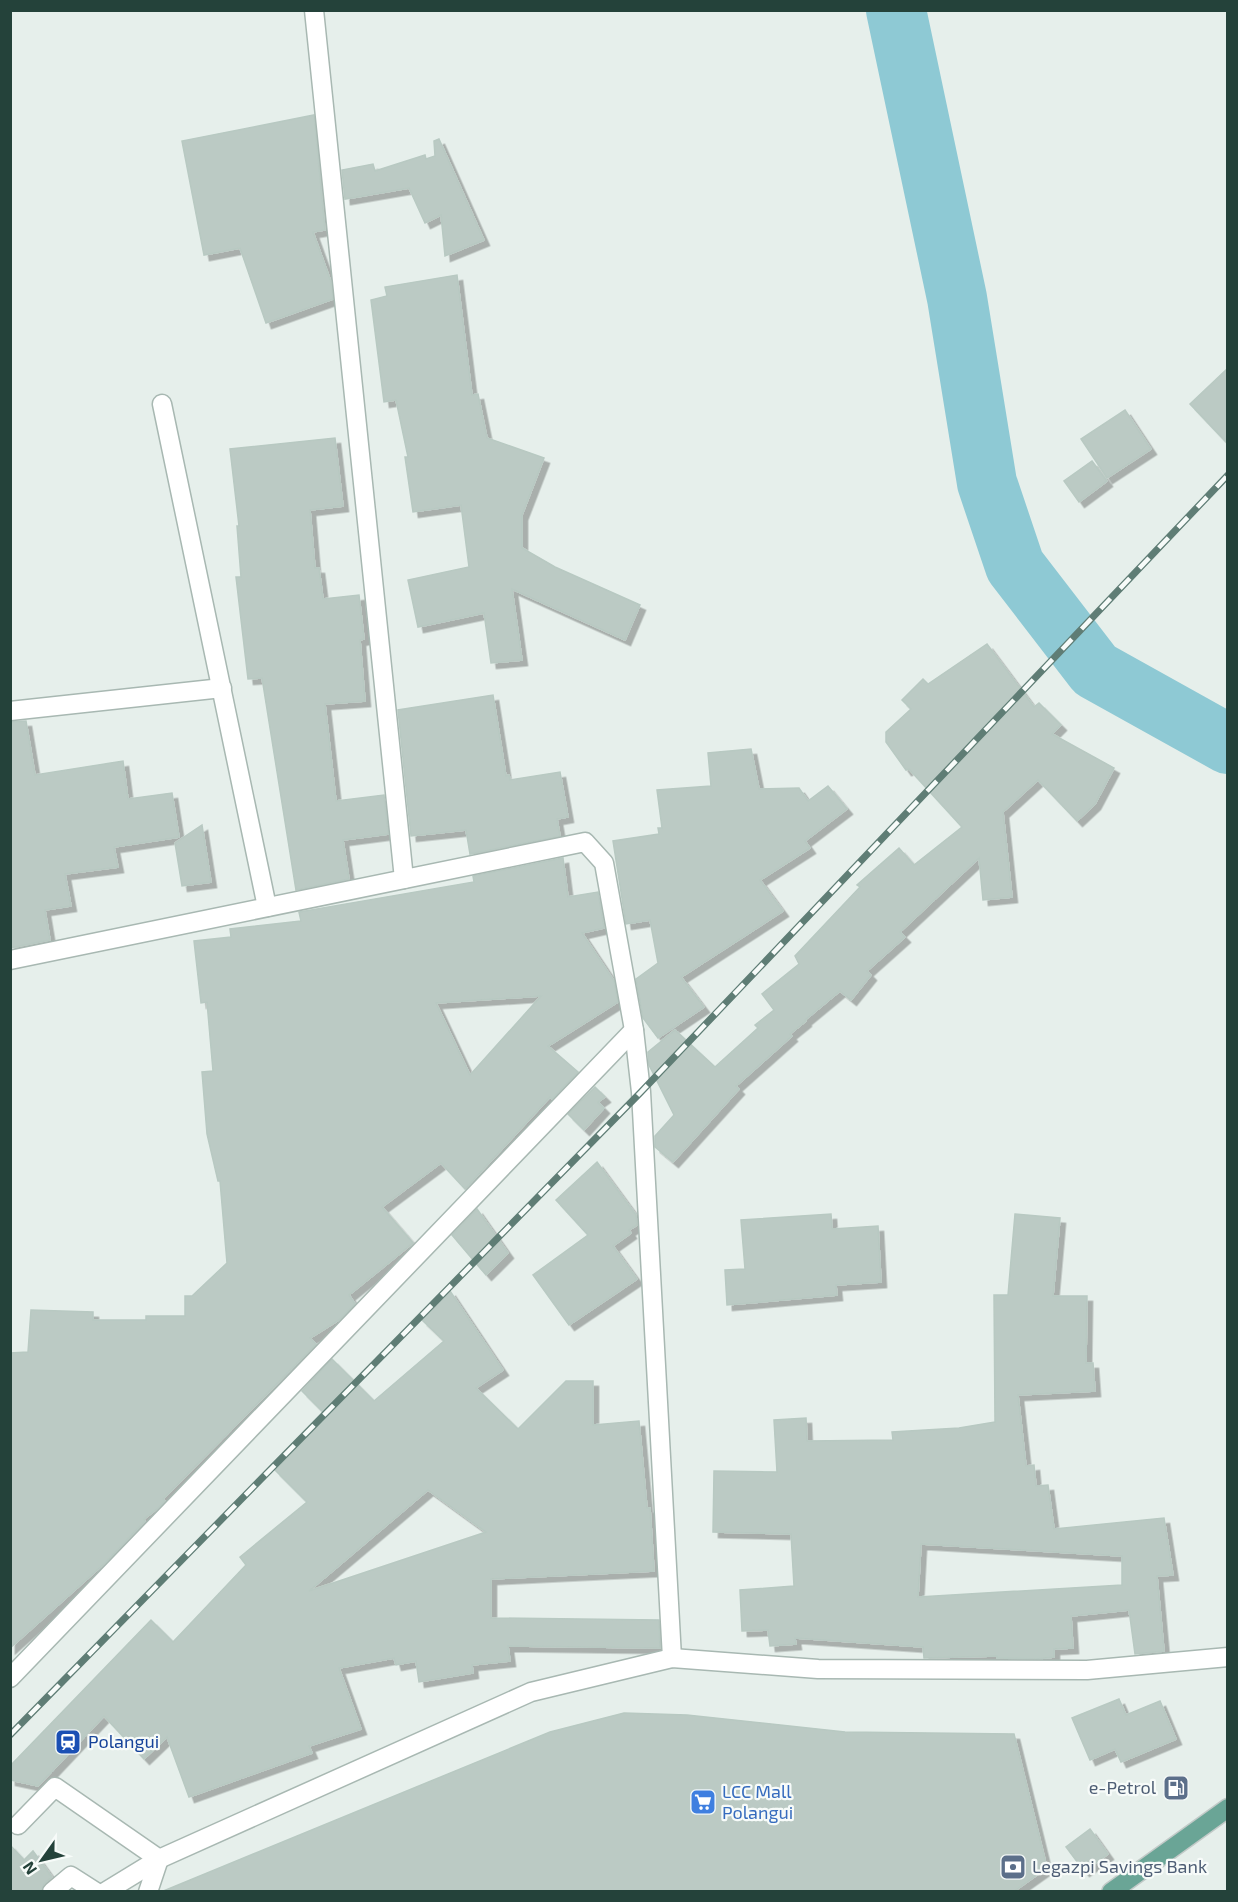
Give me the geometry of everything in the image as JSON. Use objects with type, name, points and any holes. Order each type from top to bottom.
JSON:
[{"type":"main road","points":[[1112,1892],[1227,1808]]},
{"type":"street","points":[[314,10],[404,879]]},
{"type":"street","points":[[162,404],[267,907]]},
{"type":"street","points":[[10,711],[222,688]]},
{"type":"street","points":[[10,960],[585,842],[604,864],[634,1030],[641,1092],[672,1658]]},
{"type":"street","points":[[10,1678],[634,1030]]},
{"type":"street","points":[[105,1892],[159,1859],[531,1692],[672,1658],[818,1669],[1087,1670],[1227,1657]]},
{"type":"street","points":[[18,1825],[55,1787],[159,1859]]},
{"type":"street","points":[[148,1892],[159,1859]]},
{"type":"street","points":[[52,1892],[71,1876],[96,1892]]},
{"type":"building","points":[[314,115],[325,230],[313,232],[331,282],[333,299],[266,323],[240,248],[204,255],[182,141]]},
{"type":"building","points":[[439,139],[484,240],[445,256],[441,215],[425,223],[409,188],[345,199],[342,170],[373,164],[375,171],[425,155],[426,159],[435,156],[434,141]]},
{"type":"building","points":[[457,275],[472,395],[478,394],[487,438],[544,458],[522,515],[522,548],[555,567],[640,605],[625,640],[512,589],[522,660],[491,663],[484,613],[418,627],[408,580],[469,567],[461,505],[413,512],[405,457],[408,457],[396,400],[384,402],[371,300],[387,296],[385,287]]},
{"type":"building","points":[[1227,369],[1227,443],[1190,404]]},
{"type":"building","points":[[1125,410],[1151,449],[1107,478],[1081,439]]},
{"type":"building","points":[[335,438],[343,506],[310,510],[315,568],[319,568],[323,599],[359,595],[364,639],[360,640],[365,701],[325,704],[336,801],[384,795],[388,834],[343,840],[349,879],[296,890],[262,678],[248,679],[236,577],[241,577],[237,526],[239,526],[230,449]]},
{"type":"building","points":[[1092,461],[1107,481],[1079,502],[1064,481]]},
{"type":"building","points":[[987,644],[1034,707],[1039,703],[1061,725],[1052,734],[1114,768],[1095,804],[1077,821],[1038,780],[1003,812],[1012,897],[983,900],[979,858],[900,932],[905,937],[867,971],[871,975],[851,1000],[840,991],[805,1020],[790,1034],[792,1036],[736,1086],[739,1089],[673,1162],[655,1147],[655,1136],[674,1115],[649,1065],[648,1052],[675,1030],[715,1067],[758,1028],[755,1025],[774,1010],[762,994],[799,964],[795,956],[860,887],[857,885],[899,848],[914,865],[962,827],[909,769],[906,770],[886,742],[886,732],[911,709],[902,700],[923,679],[928,684]]},
{"type":"building","points":[[493,695],[506,776],[509,775],[510,780],[560,772],[568,817],[557,819],[560,836],[470,854],[466,830],[411,836],[398,710]]},
{"type":"building","points":[[26,721],[35,775],[123,761],[128,799],[172,793],[179,837],[114,847],[118,867],[65,874],[71,906],[45,910],[50,940],[10,948],[10,722]]},
{"type":"building","points":[[751,749],[759,789],[799,788],[808,801],[828,786],[847,809],[805,841],[810,848],[760,880],[783,911],[681,977],[704,1007],[658,1038],[643,1018],[636,979],[658,963],[650,920],[626,924],[613,841],[659,834],[658,828],[662,828],[657,790],[711,786],[708,753]]},
{"type":"building","points":[[202,825],[211,882],[182,886],[175,843]]},
{"type":"building","points":[[563,858],[568,897],[598,892],[604,928],[582,933],[614,981],[618,1002],[548,1046],[578,1072],[552,1099],[550,1097],[465,1189],[441,1163],[382,1207],[413,1243],[349,1295],[355,1304],[339,1320],[310,1338],[316,1344],[163,1499],[165,1501],[144,1519],[145,1521],[105,1563],[10,1648],[10,1353],[28,1352],[31,1310],[93,1312],[93,1320],[146,1320],[146,1316],[185,1316],[185,1296],[192,1296],[227,1263],[220,1181],[218,1181],[207,1134],[202,1072],[213,1071],[207,1002],[201,1003],[194,941],[231,937],[230,929],[301,921],[299,912],[474,882],[473,876]],"holes":[[[541,996],[470,1075],[436,1003]]]},
{"type":"building","points":[[595,1087],[605,1097],[598,1102],[604,1108],[584,1130],[568,1114]]},
{"type":"building","points":[[597,1162],[636,1215],[637,1225],[629,1230],[631,1233],[613,1246],[637,1279],[569,1325],[533,1275],[588,1235],[556,1200]]},
{"type":"building","points":[[477,1209],[508,1253],[486,1275],[452,1235]]},
{"type":"building","points":[[831,1214],[832,1229],[878,1226],[881,1282],[836,1285],[837,1295],[727,1305],[725,1270],[745,1269],[741,1220]]},
{"type":"building","points":[[1015,1214],[1060,1218],[1053,1296],[1087,1296],[1086,1363],[1093,1363],[1095,1391],[1018,1395],[1026,1466],[1034,1465],[1036,1486],[1048,1485],[1054,1529],[1164,1518],[1173,1575],[1157,1576],[1164,1651],[1135,1654],[1129,1610],[1071,1616],[1073,1648],[1054,1649],[1054,1657],[1037,1659],[997,1658],[997,1656],[924,1658],[923,1647],[795,1638],[796,1644],[770,1646],[768,1630],[742,1631],[740,1590],[794,1586],[791,1534],[713,1532],[714,1471],[777,1472],[774,1420],[806,1418],[807,1441],[893,1440],[892,1432],[959,1428],[995,1422],[994,1295],[1008,1295]],"holes":[[[921,1544],[1122,1556],[1122,1585],[918,1597]]]},
{"type":"building","points":[[450,1291],[503,1370],[476,1388],[518,1429],[566,1381],[593,1381],[593,1425],[639,1421],[647,1508],[650,1508],[654,1571],[491,1579],[491,1618],[659,1620],[660,1648],[508,1646],[510,1661],[472,1665],[473,1673],[419,1682],[416,1661],[396,1665],[394,1658],[339,1668],[361,1729],[309,1746],[312,1753],[189,1797],[167,1737],[144,1759],[104,1716],[38,1786],[10,1780],[10,1766],[151,1620],[173,1642],[246,1565],[240,1557],[307,1502],[275,1470],[327,1416],[302,1391],[332,1359],[374,1401],[444,1341],[422,1320]],"holes":[[[428,1490],[486,1532],[309,1591]]]},
{"type":"building","points":[[1119,1699],[1126,1715],[1160,1701],[1176,1739],[1121,1762],[1115,1749],[1090,1760],[1072,1718]]},
{"type":"building","name":"LCC Mall Polangui","points":[[624,1713],[687,1715],[845,1732],[1014,1734],[1047,1868],[1013,1892],[161,1892],[550,1732]]},
{"type":"building","points":[[1090,1829],[1108,1854],[1084,1871],[1066,1847]]},
{"type":"building","points":[[10,1845],[24,1860],[33,1851],[52,1877],[44,1884],[41,1892],[10,1892]]},
{"type":"waterway","points":[[896,10],[957,298],[987,483],[1015,566],[1095,670],[1228,744]]},
{"type":"railway","points":[[10,1735],[641,1092],[1228,475]]},
{"type":"place","name":"Polangui","points":[[68,1742]]},
{"type":"place","name":"e-Petrol","points":[[1176,1788]]},
{"type":"place","name":"LCC Mall Polangui","points":[[703,1802]]},
{"type":"place","name":"Legazpi Savings Bank","points":[[1013,1867]]}]
